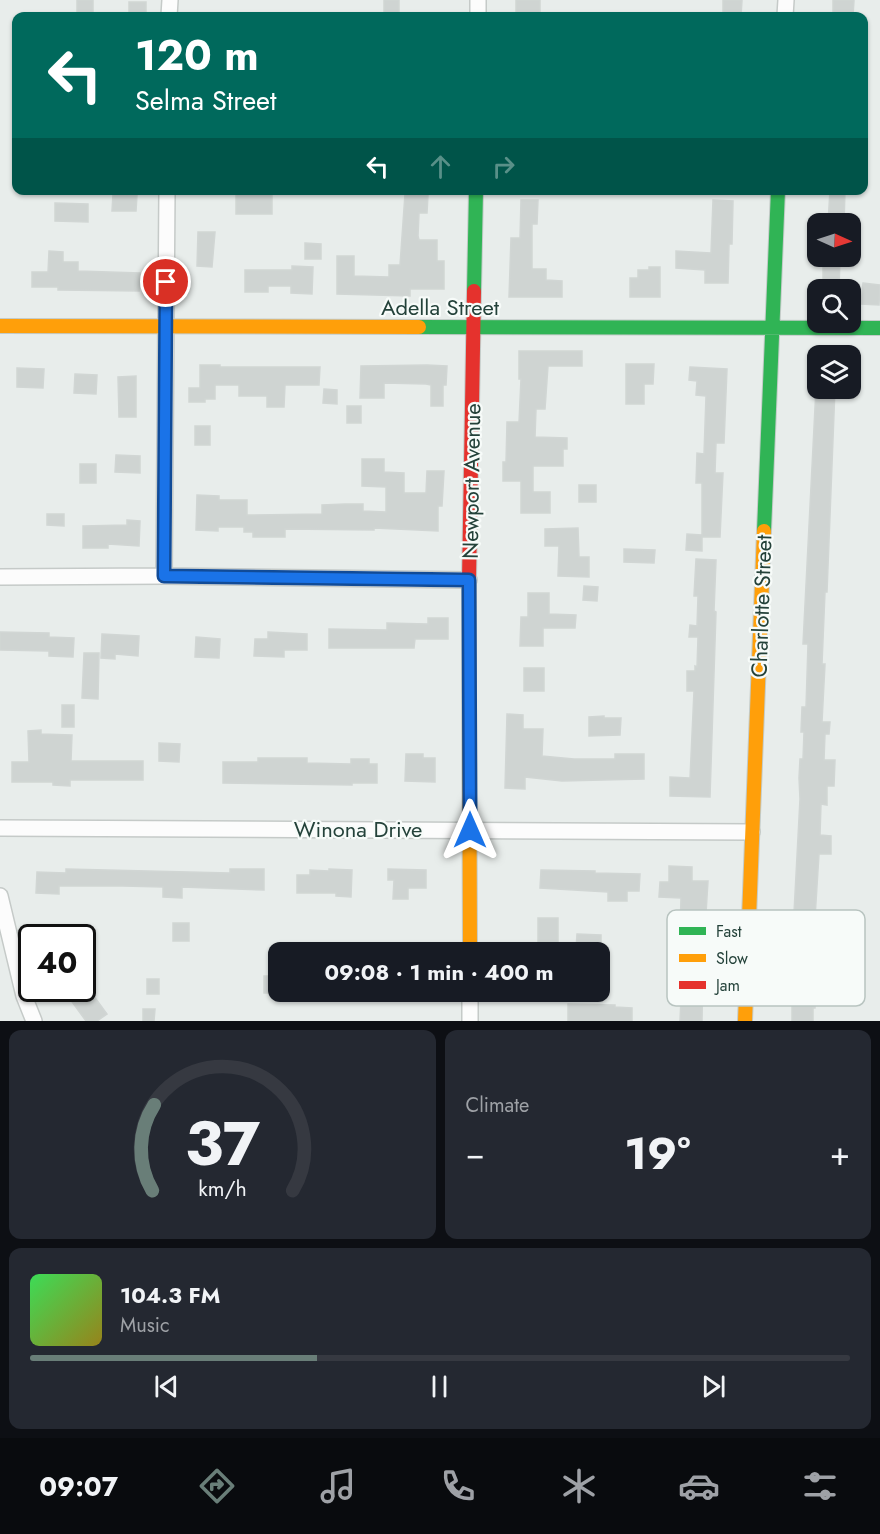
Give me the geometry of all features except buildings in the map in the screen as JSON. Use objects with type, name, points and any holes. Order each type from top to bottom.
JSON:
[{"type":"street","points":[[164,576],[167,195]]},
{"type":"street","name":"Newport Avenue","points":[[470,942],[469,580],[476,195]]},
{"type":"street","name":"Charlotte Street","points":[[749,910],[778,195]]},
{"type":"street","name":"Adella Street","points":[[0,326],[880,328]]},
{"type":"street","points":[[0,577],[164,576],[469,580]]},
{"type":"street","name":"Winona Drive","points":[[0,828],[752,832]]},
{"type":"street","points":[[0,896],[24,996],[34,1021]]},
{"type":"street","points":[[470,1002],[470,1021]]},
{"type":"street","name":"Charlotte Street","points":[[745,1021],[746,1006]]},
{"type":"traffic: fast","points":[[474,291],[476,195]]},
{"type":"traffic: fast","points":[[764,531],[778,195]]},
{"type":"traffic: fast","points":[[419,327],[880,328]]},
{"type":"traffic: slow","points":[[0,326],[419,327]]},
{"type":"traffic: slow","points":[[749,910],[764,531]]},
{"type":"traffic: slow","points":[[469,688],[470,942]]},
{"type":"traffic: slow","points":[[745,1021],[746,1006]]},
{"type":"traffic: jam","points":[[469,688],[474,291]]},
{"type":"route","points":[[166,282],[164,576],[469,580],[470,830]]}]
